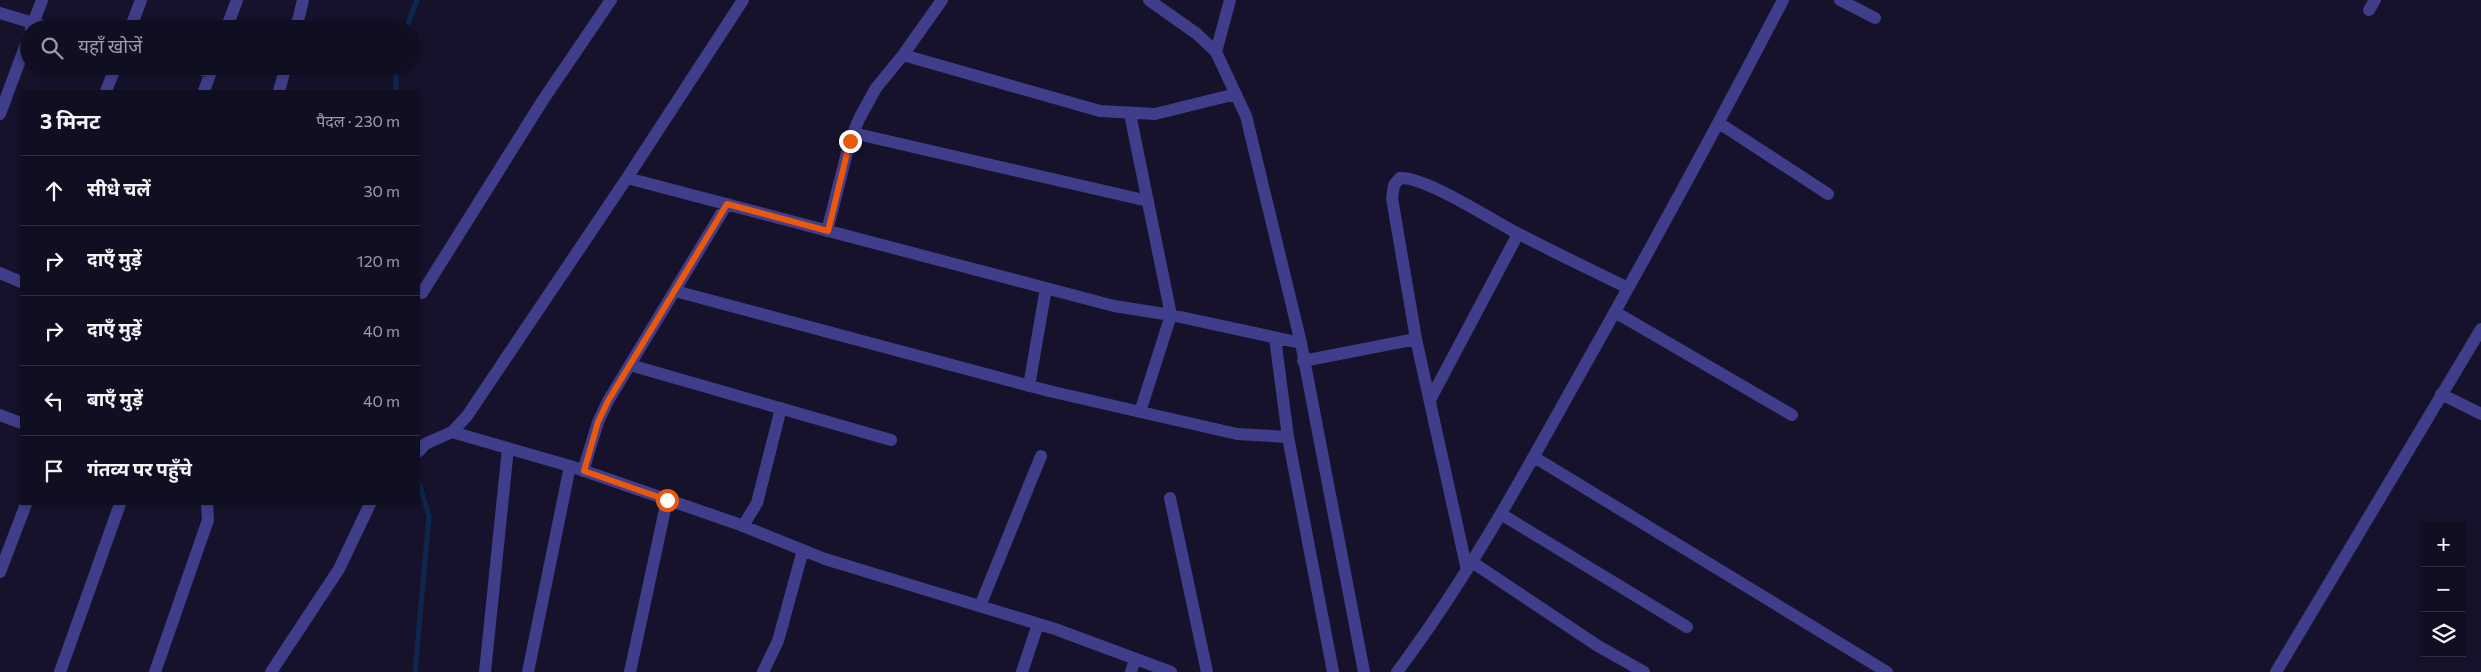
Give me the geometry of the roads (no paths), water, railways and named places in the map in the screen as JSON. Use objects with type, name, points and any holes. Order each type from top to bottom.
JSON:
[{"type":"street","points":[[34,20],[42,0]]},
{"type":"street","points":[[133,20],[140,0]]},
{"type":"street","points":[[229,20],[237,0]]},
{"type":"street","points":[[298,20],[303,0]]},
{"type":"street","points":[[422,294],[543,100],[611,0]]},
{"type":"street","points":[[422,448],[452,432],[467,416],[627,178],[743,0]]},
{"type":"street","points":[[828,231],[853,133],[876,88],[903,55],[942,0]]},
{"type":"street","points":[[1149,0],[1197,34],[1216,52],[1246,116],[1301,343],[1303,362],[1364,672]]},
{"type":"street","points":[[1216,52],[1230,0]]},
{"type":"street","points":[[1397,672],[1437,619],[1534,457],[1719,123],[1783,0]]},
{"type":"street","points":[[1840,0],[1875,18]]},
{"type":"street","points":[[0,13],[20,21]]},
{"type":"street","points":[[903,55],[1100,111],[1155,114],[1236,94]]},
{"type":"street","points":[[0,114],[20,60]]},
{"type":"street","points":[[106,90],[112,75]]},
{"type":"street","points":[[204,90],[210,75]]},
{"type":"street","points":[[279,90],[283,75]]},
{"type":"street","points":[[1130,114],[1171,315],[1140,412]]},
{"type":"street","points":[[1719,123],[1828,194]]},
{"type":"street","points":[[853,133],[1148,201]]},
{"type":"street","points":[[627,178],[1114,306],[1171,315],[1301,343]]},
{"type":"street","points":[[1628,288],[1518,234],[1426,185],[1409,178],[1400,178],[1394,185],[1392,198],[1416,338],[1470,566],[1598,646],[1644,672]]},
{"type":"street","points":[[584,471],[598,422],[727,204]]},
{"type":"street","points":[[1430,400],[1518,234]]},
{"type":"street","points":[[0,273],[20,282]]},
{"type":"street","points":[[1029,386],[1046,288]]},
{"type":"street","points":[[675,291],[1029,386],[1237,434],[1288,437]]},
{"type":"street","points":[[1615,312],[1792,415]]},
{"type":"street","points":[[2276,672],[2481,329]]},
{"type":"street","points":[[1275,338],[1288,437],[1334,672]]},
{"type":"street","points":[[1303,362],[1416,338]]},
{"type":"street","points":[[630,365],[892,440]]},
{"type":"street","points":[[2441,394],[2481,414]]},
{"type":"street","points":[[743,526],[757,503],[781,408]]},
{"type":"street","points":[[0,415],[20,423]]},
{"type":"street","points":[[452,432],[570,466],[743,526],[803,550],[1038,624],[1171,672]]},
{"type":"street","points":[[485,672],[508,448]]},
{"type":"street","points":[[980,606],[1040,456]]},
{"type":"street","points":[[1534,457],[1887,672]]},
{"type":"street","points":[[528,672],[570,466]]},
{"type":"street","points":[[1170,498],[1207,672]]},
{"type":"street","points":[[630,672],[667,500]]},
{"type":"street","points":[[0,572],[26,505]]},
{"type":"street","points":[[60,672],[120,505]]},
{"type":"street","points":[[155,672],[208,520],[207,505]]},
{"type":"street","points":[[272,672],[339,568],[370,505]]},
{"type":"street","points":[[1501,514],[1687,627]]},
{"type":"street","points":[[763,672],[778,642],[803,550]]},
{"type":"street","points":[[1022,672],[1038,624]]},
{"type":"street","points":[[1131,672],[1135,659]]},
{"type":"waterway","points":[[409,20],[417,0]]},
{"type":"waterway","points":[[396,75],[396,90]]},
{"type":"waterway","points":[[415,672],[429,516],[420,486]]}]
